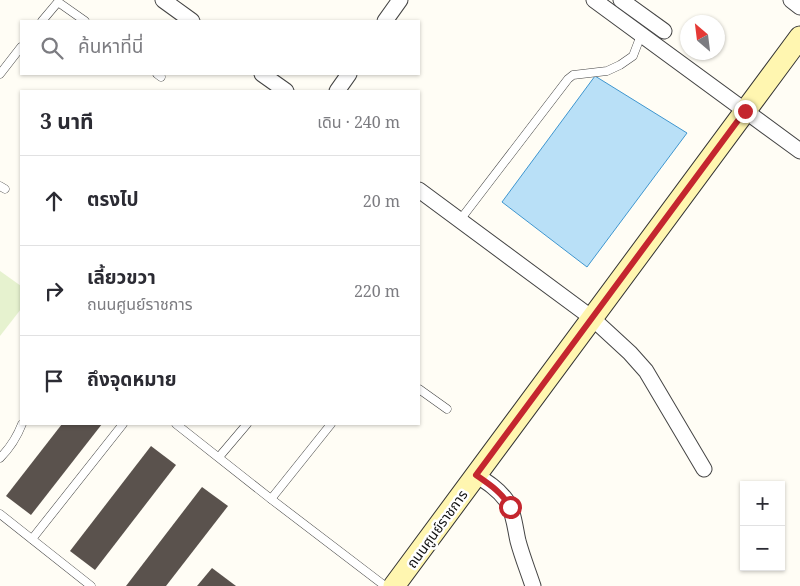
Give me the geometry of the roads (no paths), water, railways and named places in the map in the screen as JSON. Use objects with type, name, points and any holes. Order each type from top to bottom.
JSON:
[{"type":"street","points":[[163,0],[191,20]]},
{"type":"street","points":[[386,20],[400,0]]},
{"type":"street","points":[[594,0],[800,151]]},
{"type":"street","points":[[621,0],[664,31]]},
{"type":"street","points":[[790,0],[800,7]]},
{"type":"street","name":"ถนนศูนย์ราชการ","points":[[394,586],[800,37]]},
{"type":"street","points":[[263,75],[285,90]]},
{"type":"street","points":[[338,90],[348,75]]},
{"type":"street","points":[[420,191],[592,318],[630,353],[646,371],[704,469]]},
{"type":"street","points":[[476,475],[491,485],[507,501],[533,586]]},
{"type":"lane","points":[[43,20],[58,1],[84,20]]},
{"type":"lane","points":[[460,220],[568,79],[574,75],[607,71],[620,65],[633,56],[641,35]]},
{"type":"lane","points":[[0,74],[20,48]]},
{"type":"lane","points":[[420,390],[446,409]]},
{"type":"lane","points":[[0,458],[10,448],[22,425]]},
{"type":"lane","points":[[32,539],[122,425]]},
{"type":"lane","points":[[177,425],[386,586]]},
{"type":"lane","points":[[219,457],[246,425]]},
{"type":"lane","points":[[271,499],[330,425]]},
{"type":"lane","points":[[0,514],[91,586]]},
{"type":"water","points":[[595,76],[687,133],[587,267],[502,202]]}]
